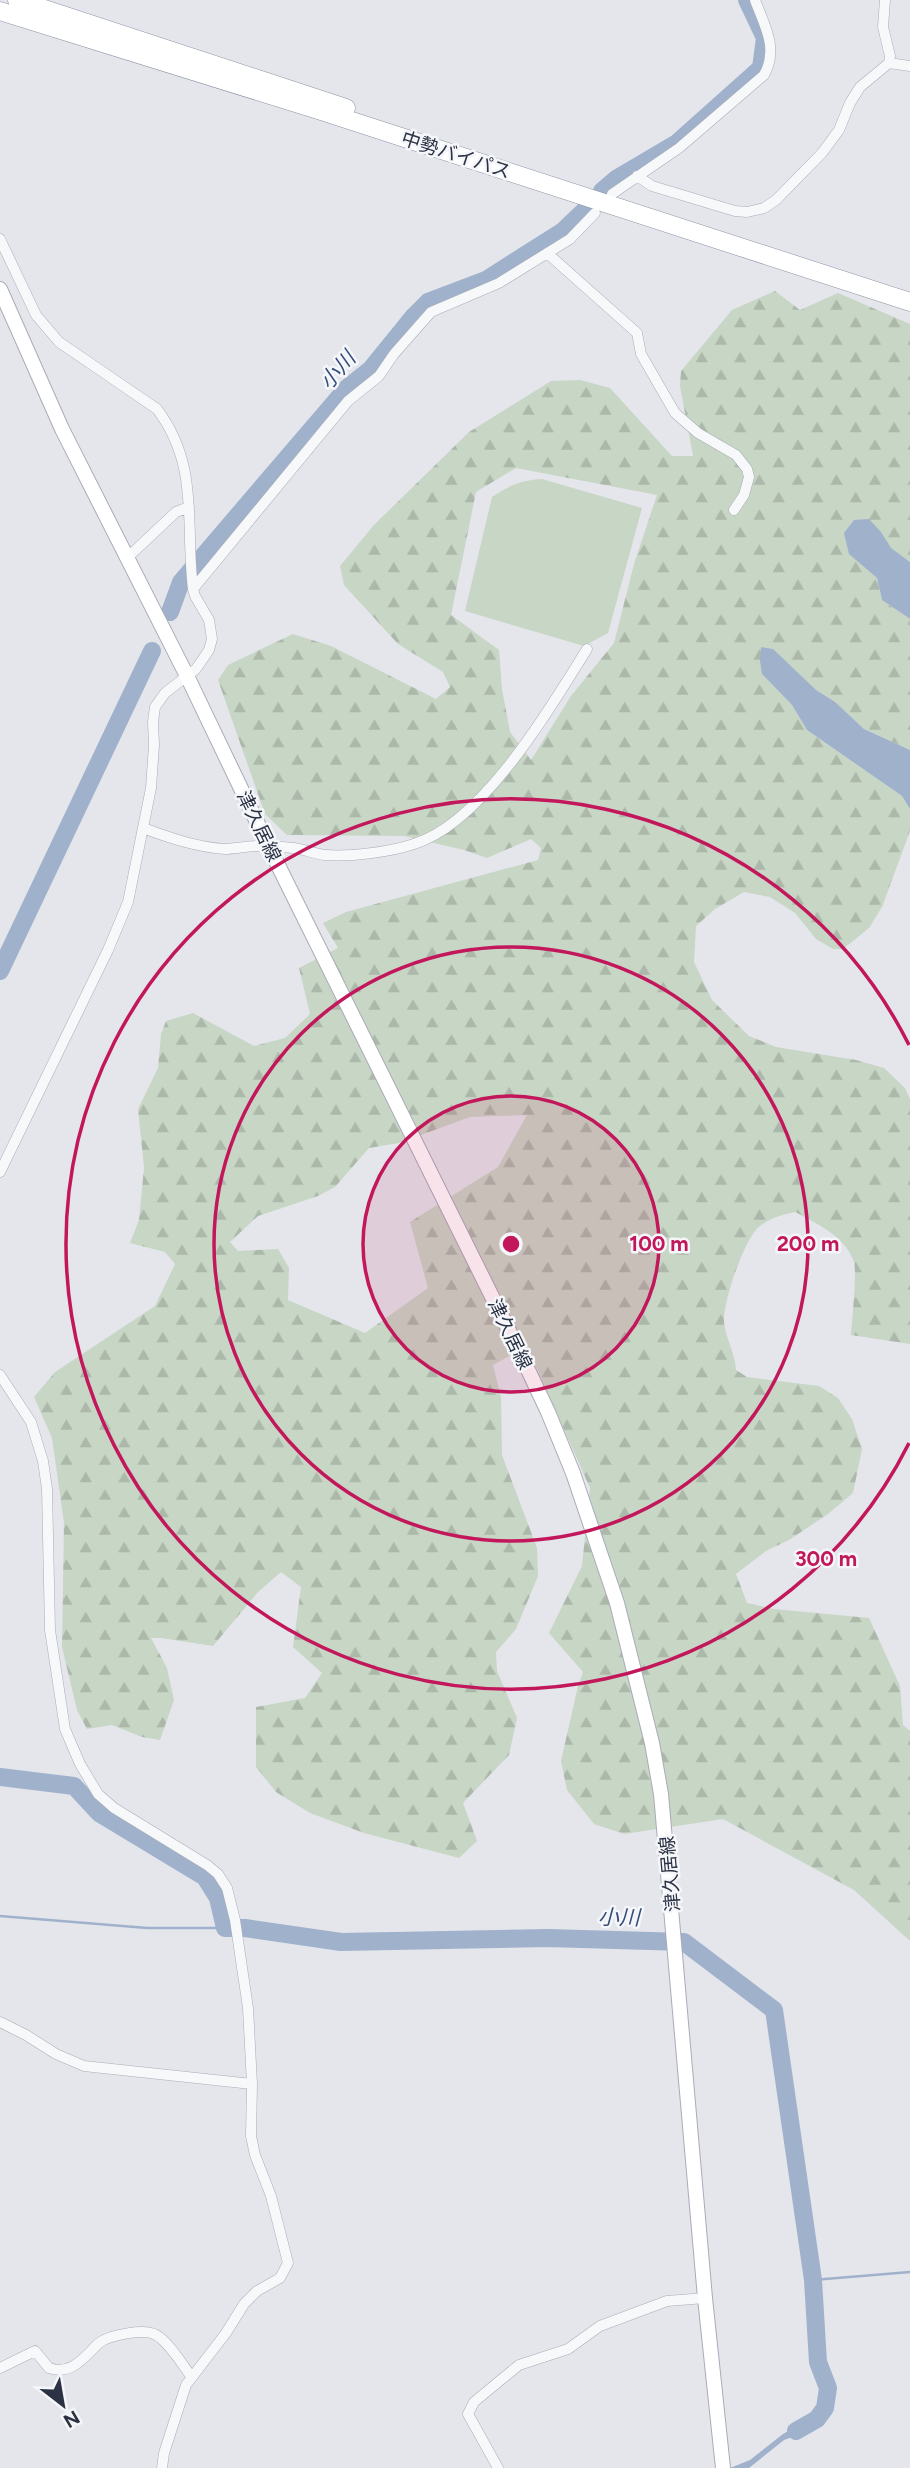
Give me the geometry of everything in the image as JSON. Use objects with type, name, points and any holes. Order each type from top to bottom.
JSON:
[{"type":"highway","name":"中勢バイパス","points":[[17,0],[324,100],[523,174],[910,296]]},
{"type":"highway","name":"中勢バイパス","points":[[0,11],[910,302]]},
{"type":"main road","name":"津久居線","points":[[2,292],[57,417],[126,559],[188,678],[532,1379],[553,1424],[592,1524],[617,1603],[652,1743],[666,1830],[705,2298],[723,2468]]},
{"type":"street","points":[[612,194],[679,148],[764,75],[768,68],[771,39],[755,0]]},
{"type":"street","points":[[637,176],[652,186],[735,211],[747,212],[764,208],[776,200],[822,153],[839,130],[850,103],[860,88],[889,63],[890,56],[883,27],[885,0]]},
{"type":"street","points":[[889,63],[910,66]]},
{"type":"street","points":[[193,589],[348,401],[379,376],[394,354],[431,312],[499,283],[577,233],[595,213]]},
{"type":"street","points":[[0,239],[36,315],[59,342],[157,409],[169,424],[187,471],[193,589],[209,620],[212,639],[209,650],[188,678],[165,693],[156,707],[151,788],[128,902],[108,950],[0,1172]]},
{"type":"street","points":[[547,253],[637,333],[640,354],[675,413],[698,433],[736,455],[747,469],[749,477],[744,495],[734,510]]},
{"type":"street","points":[[2,292],[26,295]]},
{"type":"street","points":[[126,559],[176,512],[189,507]]},
{"type":"street","points":[[143,828],[192,845],[227,849],[297,848],[324,855],[368,853],[412,845],[435,837],[452,825],[483,795],[542,722],[587,649]]},
{"type":"street","points":[[0,1375],[31,1422],[43,1461],[47,1489],[50,1630],[65,1729],[80,1764],[98,1794],[114,1808],[218,1874],[228,1888],[236,1920],[248,2008],[252,2084],[251,2136],[255,2155],[271,2196],[288,2263],[280,2278],[257,2291],[244,2304],[226,2333],[191,2376],[164,2453],[162,2468]]},
{"type":"street","points":[[0,2022],[56,2054],[85,2066],[252,2084]]},
{"type":"street","points":[[498,2468],[468,2414],[474,2402],[489,2389],[519,2365],[568,2348],[600,2326],[667,2301],[705,2298]]},
{"type":"street","points":[[0,2368],[35,2351],[49,2368],[64,2369],[83,2360],[101,2341],[133,2332],[153,2333],[163,2340],[191,2376]]},
{"type":"green space","points":[[775,291],[800,310],[838,293],[910,324],[910,562],[891,549],[881,532],[850,554],[877,578],[882,600],[910,619],[910,750],[864,729],[816,690],[762,674],[792,705],[807,730],[902,796],[910,809],[910,831],[882,907],[869,928],[843,949],[833,949],[816,939],[795,913],[770,897],[744,892],[715,909],[696,926],[694,962],[712,1000],[749,1036],[776,1047],[856,1060],[884,1068],[905,1088],[910,1099],[910,1344],[851,1335],[855,1276],[850,1253],[829,1232],[795,1212],[766,1222],[753,1234],[734,1277],[726,1302],[724,1322],[736,1370],[747,1377],[819,1386],[838,1398],[852,1419],[862,1449],[853,1493],[828,1514],[789,1540],[766,1551],[736,1574],[747,1603],[774,1609],[869,1618],[900,1686],[903,1725],[910,1731],[910,1941],[854,1890],[723,1819],[624,1834],[594,1824],[567,1790],[561,1761],[583,1672],[549,1633],[582,1566],[590,1488],[527,1346],[493,1365],[501,1397],[502,1455],[537,1548],[538,1576],[516,1629],[496,1652],[497,1671],[517,1718],[509,1755],[463,1803],[477,1841],[459,1858],[364,1833],[310,1813],[276,1792],[256,1767],[256,1707],[305,1698],[322,1673],[293,1647],[301,1587],[281,1572],[258,1592],[213,1646],[151,1638],[167,1668],[174,1700],[160,1740],[142,1737],[112,1725],[87,1729],[77,1710],[62,1647],[64,1523],[52,1438],[34,1397],[55,1372],[155,1306],[175,1264],[165,1252],[130,1243],[139,1220],[144,1168],[138,1109],[158,1068],[161,1034],[166,1021],[193,1013],[254,1046],[285,1038],[310,1014],[299,968],[338,948],[323,923],[346,912],[538,860],[541,848],[531,839],[487,858],[404,836],[287,835],[265,814],[218,680],[228,665],[293,634],[331,646],[436,699],[450,687],[443,672],[398,644],[344,585],[340,566],[373,526],[469,432],[551,381],[580,380],[610,388],[672,456],[693,456],[680,386],[681,371],[732,310]],"holes":[[[516,468],[657,495],[634,564],[614,643],[571,696],[531,760],[510,732],[502,689],[499,650],[451,615],[476,492]],[[527,1115],[498,1167],[410,1222],[428,1288],[365,1333],[288,1300],[289,1268],[278,1249],[238,1251],[230,1242],[258,1216],[318,1196],[335,1187],[369,1148],[399,1143],[470,1117]]]},
{"type":"green space","points":[[542,479],[642,508],[608,633],[584,646],[465,611],[492,497],[515,484]]},
{"type":"water","points":[[869,519],[891,548],[910,562],[910,619],[882,600],[877,578],[849,554],[844,533],[854,520]]},
{"type":"water","points":[[761,647],[773,649],[816,690],[835,702],[864,729],[910,750],[910,809],[902,796],[807,730],[792,705],[762,674]]},
{"type":"water","points":[[814,2417],[818,2423],[812,2430],[784,2440],[749,2468],[730,2468],[750,2460],[783,2434]]},
{"type":"waterway","name":"小川","points":[[602,191],[616,179],[677,143],[761,68],[765,38],[747,0]]},
{"type":"waterway","name":"小川","points":[[170,612],[181,582],[347,388],[371,369],[428,302],[486,280],[563,231],[584,211]]},
{"type":"waterway","name":"小川","points":[[0,971],[152,651]]},
{"type":"waterway","name":"小川","points":[[0,1777],[74,1786],[99,1813],[205,1877],[218,1898],[225,1928],[245,1928],[341,1942],[548,1938],[684,1942],[774,2010],[813,2280],[818,2362],[828,2388],[825,2408],[817,2419],[796,2431]]},
{"type":"waterway","points":[[0,1916],[147,1928],[225,1928]]},
{"type":"waterway","points":[[813,2280],[910,2272]]}]
